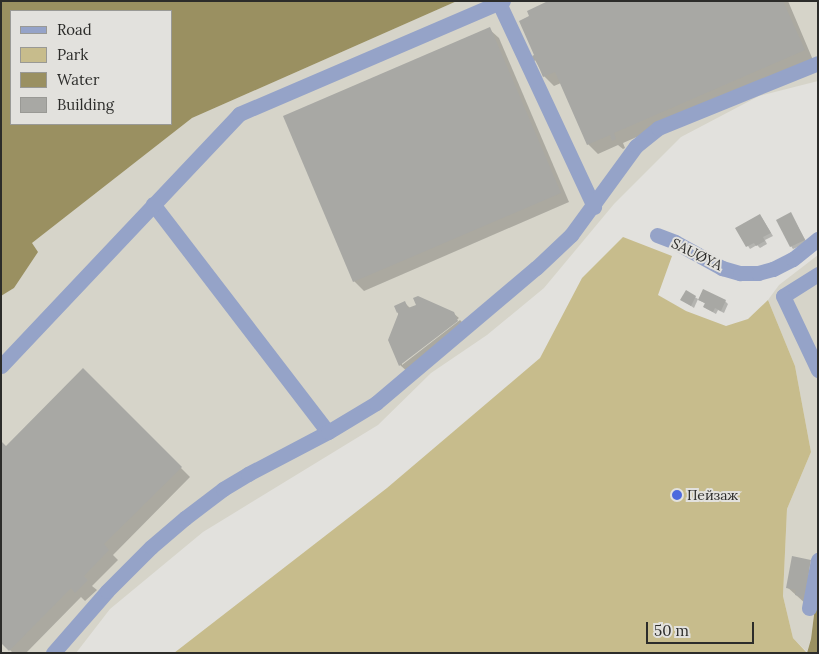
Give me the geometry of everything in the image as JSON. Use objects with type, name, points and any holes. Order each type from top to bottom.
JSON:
[{"type":"street","points":[[1,366],[239,114],[501,2],[594,207]]},
{"type":"street","points":[[53,653],[107,591],[151,546],[185,518],[223,489],[328,432],[376,403],[494,304],[571,235],[594,207],[636,146],[658,128],[818,63]]},
{"type":"street","points":[[153,204],[328,432]]},
{"type":"street","name":"SAUØYA","points":[[657,235],[675,242],[722,268],[740,273],[758,273],[773,269],[793,259],[818,239]]},
{"type":"street","points":[[818,274],[782,296],[818,370]]},
{"type":"street","points":[[809,608],[818,560]]},
{"type":"shaded area","points":[[457,1],[818,1],[818,81],[759,96],[681,137],[614,204],[544,288],[487,335],[431,373],[378,425],[203,532],[110,609],[76,653],[1,653],[1,296],[14,288],[32,243],[192,118]]},
{"type":"shaded area","points":[[818,255],[818,607],[815,607],[811,639],[807,652],[793,638],[783,596],[787,509],[811,452],[795,366],[768,300],[779,285]]},
{"type":"green space","points":[[623,237],[672,256],[658,295],[686,311],[726,326],[748,319],[768,300],[795,366],[811,452],[787,509],[783,596],[793,638],[807,653],[174,653],[387,488],[540,358],[582,278]]},
{"type":"water","points":[[1,1],[457,1],[192,118],[32,243],[38,252],[14,288],[1,296]]},
{"type":"water","points":[[815,607],[818,607],[818,653],[807,653],[811,639]]},
{"type":"building","points":[[548,1],[783,1],[805,50],[614,133],[616,139],[612,141],[610,135],[587,145],[555,72],[543,77],[536,60],[534,61],[532,56],[534,55],[519,21],[529,16],[527,11]]},
{"type":"building","points":[[490,27],[561,193],[353,282],[283,116]]},
{"type":"building","points":[[791,212],[805,240],[790,247],[776,220]]},
{"type":"building","points":[[760,214],[771,233],[763,237],[765,241],[756,246],[754,243],[746,247],[735,228]]},
{"type":"building","points":[[703,289],[726,300],[721,311],[715,308],[713,312],[703,307],[705,303],[698,300]]},
{"type":"building","points":[[686,290],[696,296],[691,306],[680,300]]},
{"type":"building","points":[[418,296],[454,312],[458,321],[399,366],[388,340],[399,312],[397,313],[394,306],[405,301],[408,308],[416,305],[413,298]]},
{"type":"building","points":[[83,368],[182,467],[104,544],[109,550],[84,576],[88,580],[75,593],[71,588],[9,651],[1,643],[1,441],[6,446]]},
{"type":"building","points":[[792,556],[811,560],[803,597],[795,595],[796,590],[786,588]]},
{"type":"place","name":"Пейзаж","points":[[677,495]]}]
